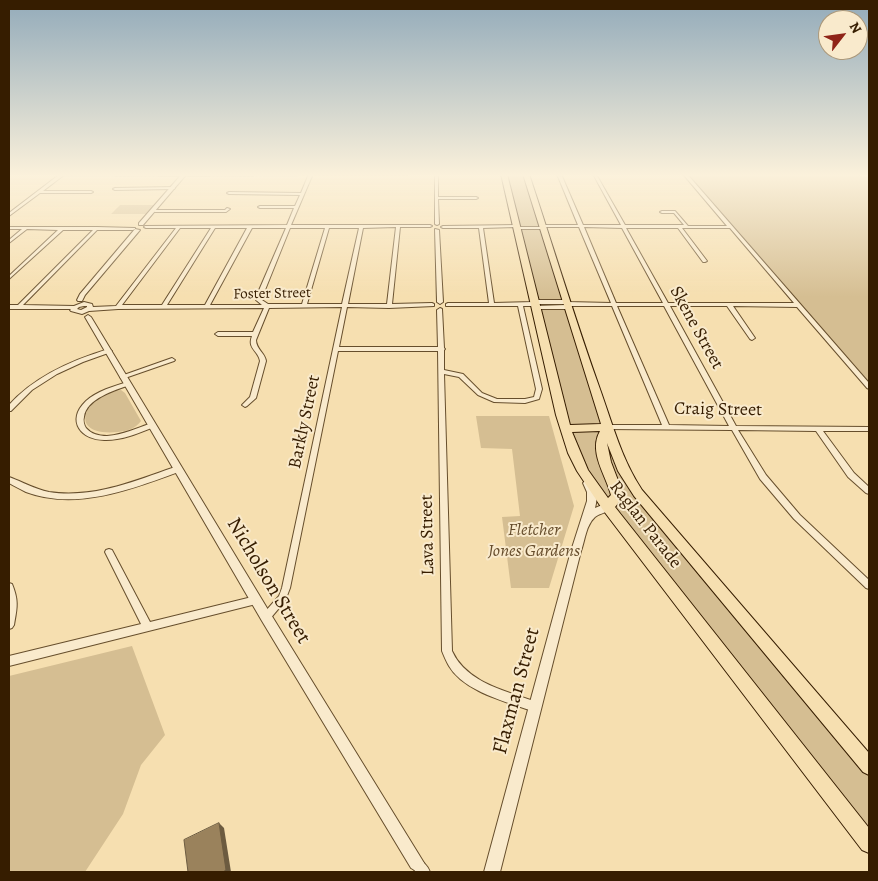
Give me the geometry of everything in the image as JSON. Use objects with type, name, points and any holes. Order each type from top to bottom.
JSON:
[{"type":"highway","name":"Raglan Parade","points":[[514,215],[567,429],[575,456],[588,480],[597,509],[869,843]]},
{"type":"highway","name":"Raglan Parade","points":[[539,215],[566,304],[620,465],[638,493],[869,766]]},
{"type":"highway","name":"Craig Street","points":[[567,429],[608,428]]},
{"type":"highway","points":[[597,509],[618,496],[605,465],[603,454],[602,438],[608,428]]},
{"type":"street","points":[[78,306],[86,291],[151,215]]},
{"type":"street","points":[[245,405],[252,398],[263,361],[253,346],[267,306],[259,300],[260,295],[294,215]]},
{"type":"street","name":"Lava Street","points":[[437,215],[443,372],[446,643],[448,657],[456,669],[468,679],[535,707]]},
{"type":"street","points":[[576,215],[666,427]]},
{"type":"street","name":"Skene Street","points":[[617,215],[733,427],[763,477],[797,517],[869,584]]},
{"type":"street","points":[[677,215],[687,227]]},
{"type":"street","points":[[720,215],[869,388]]},
{"type":"street","points":[[482,226],[492,304]]},
{"type":"street","points":[[118,307],[179,227]]},
{"type":"street","points":[[163,307],[214,227]]},
{"type":"street","points":[[206,307],[250,227]]},
{"type":"street","points":[[304,305],[327,227]]},
{"type":"street","name":"Barkly Street","points":[[266,617],[282,598],[286,588],[361,227]]},
{"type":"street","points":[[389,306],[398,227]]},
{"type":"street","points":[[679,227],[705,261]]},
{"type":"street","points":[[9,228],[730,227]]},
{"type":"street","points":[[9,242],[26,228]]},
{"type":"street","points":[[9,278],[62,228]]},
{"type":"street","points":[[19,307],[98,228]]},
{"type":"street","points":[[240,307],[252,302],[260,295]]},
{"type":"street","points":[[440,306],[492,304],[798,304]]},
{"type":"street","points":[[443,372],[461,375],[480,394],[496,400],[524,401],[537,398],[539,389],[520,304]]},
{"type":"street","points":[[729,305],[752,338]]},
{"type":"street","points":[[9,307],[78,306],[89,310]]},
{"type":"street","name":"Nicholson Street","points":[[78,306],[89,310],[108,351],[266,617],[420,869]]},
{"type":"street","name":"Foster Street","points":[[89,310],[111,307],[440,306]]},
{"type":"street","points":[[218,334],[256,334]]},
{"type":"street","points":[[336,349],[442,349]]},
{"type":"street","points":[[9,409],[28,390],[51,375],[80,361],[108,351]]},
{"type":"street","points":[[152,425],[128,434],[109,437],[92,435],[80,426],[81,412],[90,402],[126,380],[172,360]]},
{"type":"street","name":"Craig Street","points":[[608,428],[869,429]]},
{"type":"street","points":[[818,429],[851,475],[869,491]]},
{"type":"street","points":[[9,480],[21,487],[38,492],[79,495],[106,492],[130,486],[178,469]]},
{"type":"street","name":"Flaxman Street","points":[[492,872],[585,521],[597,509]]},
{"type":"street","points":[[109,552],[147,626]]},
{"type":"street","points":[[9,587],[14,604],[9,625]]},
{"type":"street","points":[[9,661],[256,600]]},
{"type":"green space","points":[[515,215],[539,215],[620,465],[738,610],[869,766],[869,842],[593,488],[580,467]]},
{"type":"green space","points":[[722,215],[869,215],[869,384]]},
{"type":"green space","points":[[121,390],[125,393],[141,421],[139,424],[121,432],[102,432],[91,428],[86,422],[86,415],[90,407],[97,400]]},
{"type":"green space","name":"Fletcher Jones Gardens","points":[[476,416],[549,416],[574,506],[549,588],[511,588],[502,517],[520,516],[512,449],[481,448]]},
{"type":"green space","points":[[132,646],[165,735],[141,765],[123,814],[85,872],[9,872],[9,676]]},
{"type":"building","points":[[219,823],[226,870],[223,872],[188,872],[184,840]]}]
